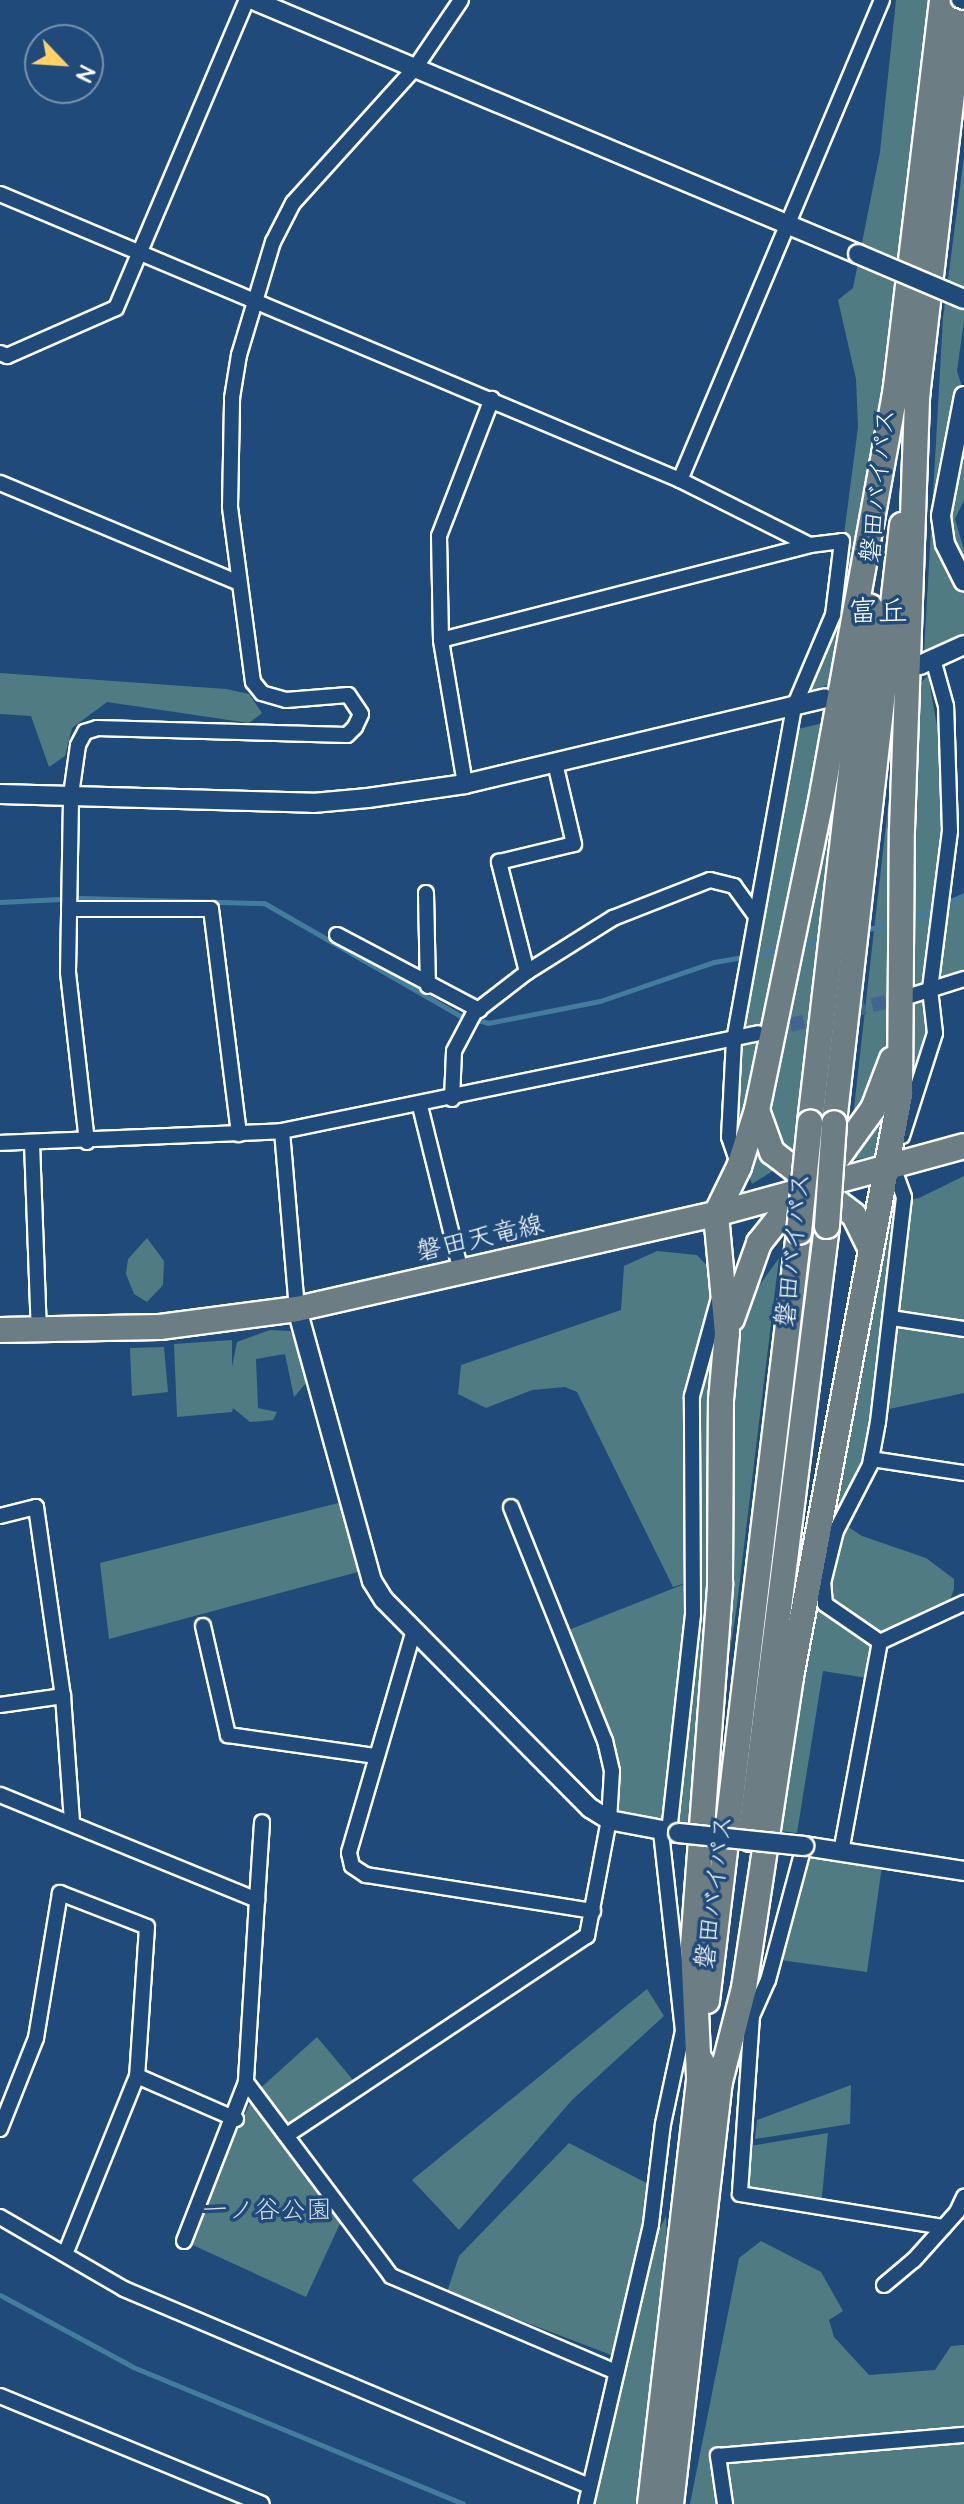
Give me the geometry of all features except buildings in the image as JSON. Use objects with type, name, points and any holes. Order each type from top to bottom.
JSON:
[{"type":"main road","name":"磐田バイパス","points":[[671,2504],[709,2080],[799,1232],[822,1123],[907,385],[942,0]]},
{"type":"main road","name":"磐田バイパス","points":[[907,385],[962,1]]},
{"type":"main road","points":[[709,2080],[744,1988],[794,1662],[871,1250],[890,1165],[900,1095],[897,1042],[907,385]]},
{"type":"main road","points":[[709,2080],[693,1946],[720,1583],[721,1400],[727,1333],[716,1214],[739,1167],[757,1110],[907,385]]},
{"type":"main road","points":[[727,1333],[759,1243],[848,1149],[873,1109],[897,1042]]},
{"type":"main road","points":[[757,1110],[772,1152],[808,1188],[854,1215],[871,1250]]},
{"type":"main road","name":"磐田バイパス","points":[[650,2504],[827,1226],[822,1123]]},
{"type":"main road","name":"磐田天竜線","points":[[0,1330],[160,1327],[297,1309],[716,1214],[964,1146]]},
{"type":"street","points":[[0,353],[7,356],[116,308],[247,0]]},
{"type":"street","points":[[253,0],[964,299]]},
{"type":"street","points":[[87,1142],[71,1026],[71,795],[78,745],[85,732],[97,728],[347,735],[355,727],[361,714],[348,695],[286,700],[262,693],[253,682],[239,583],[229,438],[239,355],[273,242],[293,203],[415,68],[461,0]]},
{"type":"street","points":[[680,480],[882,0]]},
{"type":"street","points":[[0,194],[680,480],[810,545]]},
{"type":"street","points":[[964,396],[941,516],[945,544],[964,582]]},
{"type":"street","points":[[465,784],[441,640],[439,536],[492,399]]},
{"type":"street","points":[[0,483],[239,583]]},
{"type":"street","points":[[441,640],[810,545],[842,541],[839,592],[794,707],[734,1039],[729,1137],[739,1167]]},
{"type":"street","points":[[880,1642],[825,1604],[823,1583],[836,1531],[871,1459],[904,1197],[890,1165],[935,1033],[930,989],[943,876],[950,748],[946,706],[926,662],[964,645]]},
{"type":"street","points":[[0,794],[313,803],[465,784],[825,698]]},
{"type":"street","points":[[527,972],[499,862],[574,844],[555,763]]},
{"type":"street","points":[[452,1099],[454,1051],[464,1026],[527,972],[613,918],[699,883],[734,886],[755,915]]},
{"type":"street","points":[[426,893],[428,986]]},
{"type":"street","points":[[69,909],[211,909],[239,1134]]},
{"type":"street","points":[[337,935],[477,1012]]},
{"type":"street","points":[[910,996],[964,979]]},
{"type":"street","points":[[0,1143],[87,1142],[282,1131],[420,1106],[758,1033]]},
{"type":"street","points":[[420,1106],[461,1272]]},
{"type":"street","points":[[282,1131],[297,1309],[372,1581],[414,1630],[590,1808],[609,1820],[670,1832],[804,1846],[964,1871]]},
{"type":"street","points":[[32,1143],[39,1330]]},
{"type":"street","points":[[586,2504],[651,2224],[663,2124],[683,2031],[670,1832],[693,1614],[692,1396],[724,1284]]},
{"type":"street","points":[[891,1318],[964,1329]]},
{"type":"street","points":[[871,1459],[964,1473]]},
{"type":"street","points":[[0,1516],[36,1507],[63,1696],[72,1823]]},
{"type":"street","points":[[287,2135],[587,1936],[609,1820],[612,1771],[605,1741],[511,1507]]},
{"type":"street","points":[[880,1642],[964,1603]]},
{"type":"street","points":[[203,1626],[228,1735],[375,1756]]},
{"type":"street","points":[[414,1630],[349,1853],[352,1866],[366,1875],[593,1911]]},
{"type":"street","points":[[841,1852],[880,1642]]},
{"type":"street","points":[[0,1705],[63,1696]]},
{"type":"street","points":[[0,1795],[257,1900]]},
{"type":"street","points":[[184,2241],[236,2119],[246,2082],[262,1822]]},
{"type":"street","points":[[804,1846],[768,1980],[752,2016],[740,2194],[943,2227]]},
{"type":"street","points":[[0,2129],[36,2038],[60,1893],[147,1927],[137,2076],[65,2254]]},
{"type":"street","points":[[137,2076],[236,2119]]},
{"type":"street","points":[[246,2082],[391,2276],[616,2372]]},
{"type":"street","points":[[884,2285],[943,2227],[964,2197]]},
{"type":"street","points":[[0,2217],[124,2289],[589,2486]]},
{"type":"street","points":[[0,2396],[234,2498],[262,2504]]},
{"type":"street","points":[[725,2504],[718,2456],[964,2435]]},
{"type":"green space","points":[[896,0],[929,0],[871,526],[830,684],[808,692],[842,550],[858,427],[856,379],[838,300],[853,288],[880,152]]},
{"type":"green space","points":[[964,156],[964,321],[957,371],[964,393],[964,500],[955,519],[964,550],[964,641],[924,653],[943,318]]},
{"type":"green space","points":[[0,673],[226,689],[249,694],[262,713],[249,723],[107,702],[72,728],[65,756],[49,767],[31,716],[0,714]]},
{"type":"green space","points":[[928,675],[950,800],[941,900],[964,897],[964,978],[930,989],[935,1033],[885,1154],[848,1161],[892,771],[918,686]]},
{"type":"green space","points":[[858,715],[797,1156],[752,1184],[730,1130],[732,1071],[789,731]]},
{"type":"green space","points":[[964,1176],[964,1393],[880,1411],[870,1465],[841,1522],[862,1536],[926,1558],[954,1579],[954,1589],[947,1608],[888,1634],[873,1679],[823,1671],[797,1833],[773,1830],[886,1205],[919,1198]]},
{"type":"green space","points":[[147,1238],[164,1261],[163,1285],[147,1302],[134,1294],[126,1274],[128,1259]]},
{"type":"green space","points":[[657,1251],[697,1255],[715,1274],[720,1335],[698,1825],[609,1820],[610,1767],[566,1631],[692,1581],[673,1587],[577,1392],[565,1387],[532,1390],[486,1408],[458,1394],[461,1365],[621,1310],[624,1266]]},
{"type":"green space","points":[[779,1258],[729,1657],[721,1655],[721,1472],[741,1311]]},
{"type":"green space","points":[[270,1330],[290,1331],[302,1350],[307,1382],[294,1397],[285,1354],[256,1359],[258,1408],[277,1412],[273,1420],[250,1422],[233,1408],[232,1412],[177,1417],[174,1344],[232,1340],[232,1367],[237,1342]]},
{"type":"green space","points":[[164,1347],[168,1392],[132,1396],[130,1348]]},
{"type":"green space","points":[[350,1500],[369,1569],[109,1639],[100,1563]]},
{"type":"green space","points":[[800,1857],[883,1859],[867,1972],[773,1959],[785,1910],[802,1880]]},
{"type":"green space","points":[[647,1989],[664,2016],[572,2100],[459,2230],[412,2180]]},
{"type":"green space","name":"一ノ谷公園","points":[[317,2037],[358,2086],[287,2135],[345,2213],[306,2297],[184,2241],[255,2093]]},
{"type":"green space","points":[[851,2085],[850,2124],[755,2139],[757,2120]]},
{"type":"green space","points":[[828,2133],[821,2207],[748,2195],[750,2146]]},
{"type":"green space","points":[[569,2143],[656,2188],[641,2266],[666,2216],[670,2326],[636,2504],[588,2504],[619,2358],[447,2292],[459,2256]]},
{"type":"green space","points":[[761,2241],[821,2272],[843,2311],[829,2320],[834,2337],[869,2375],[935,2370],[951,2346],[964,2345],[964,2504],[690,2504],[739,2258]]},
{"type":"waterway","points":[[907,921],[964,895]]},
{"type":"waterway","points":[[0,902],[80,898],[264,903],[459,1015],[488,1023],[600,1001],[714,962],[784,950]]},
{"type":"waterway","points":[[864,930],[893,924]]},
{"type":"waterway","points":[[798,946],[823,939]]},
{"type":"waterway","points":[[0,2295],[133,2367],[463,2504]]},
{"type":"tunnel","points":[[770,1030],[905,997]]},
{"type":"district","name":"富丘","points":[[878,612]]}]
